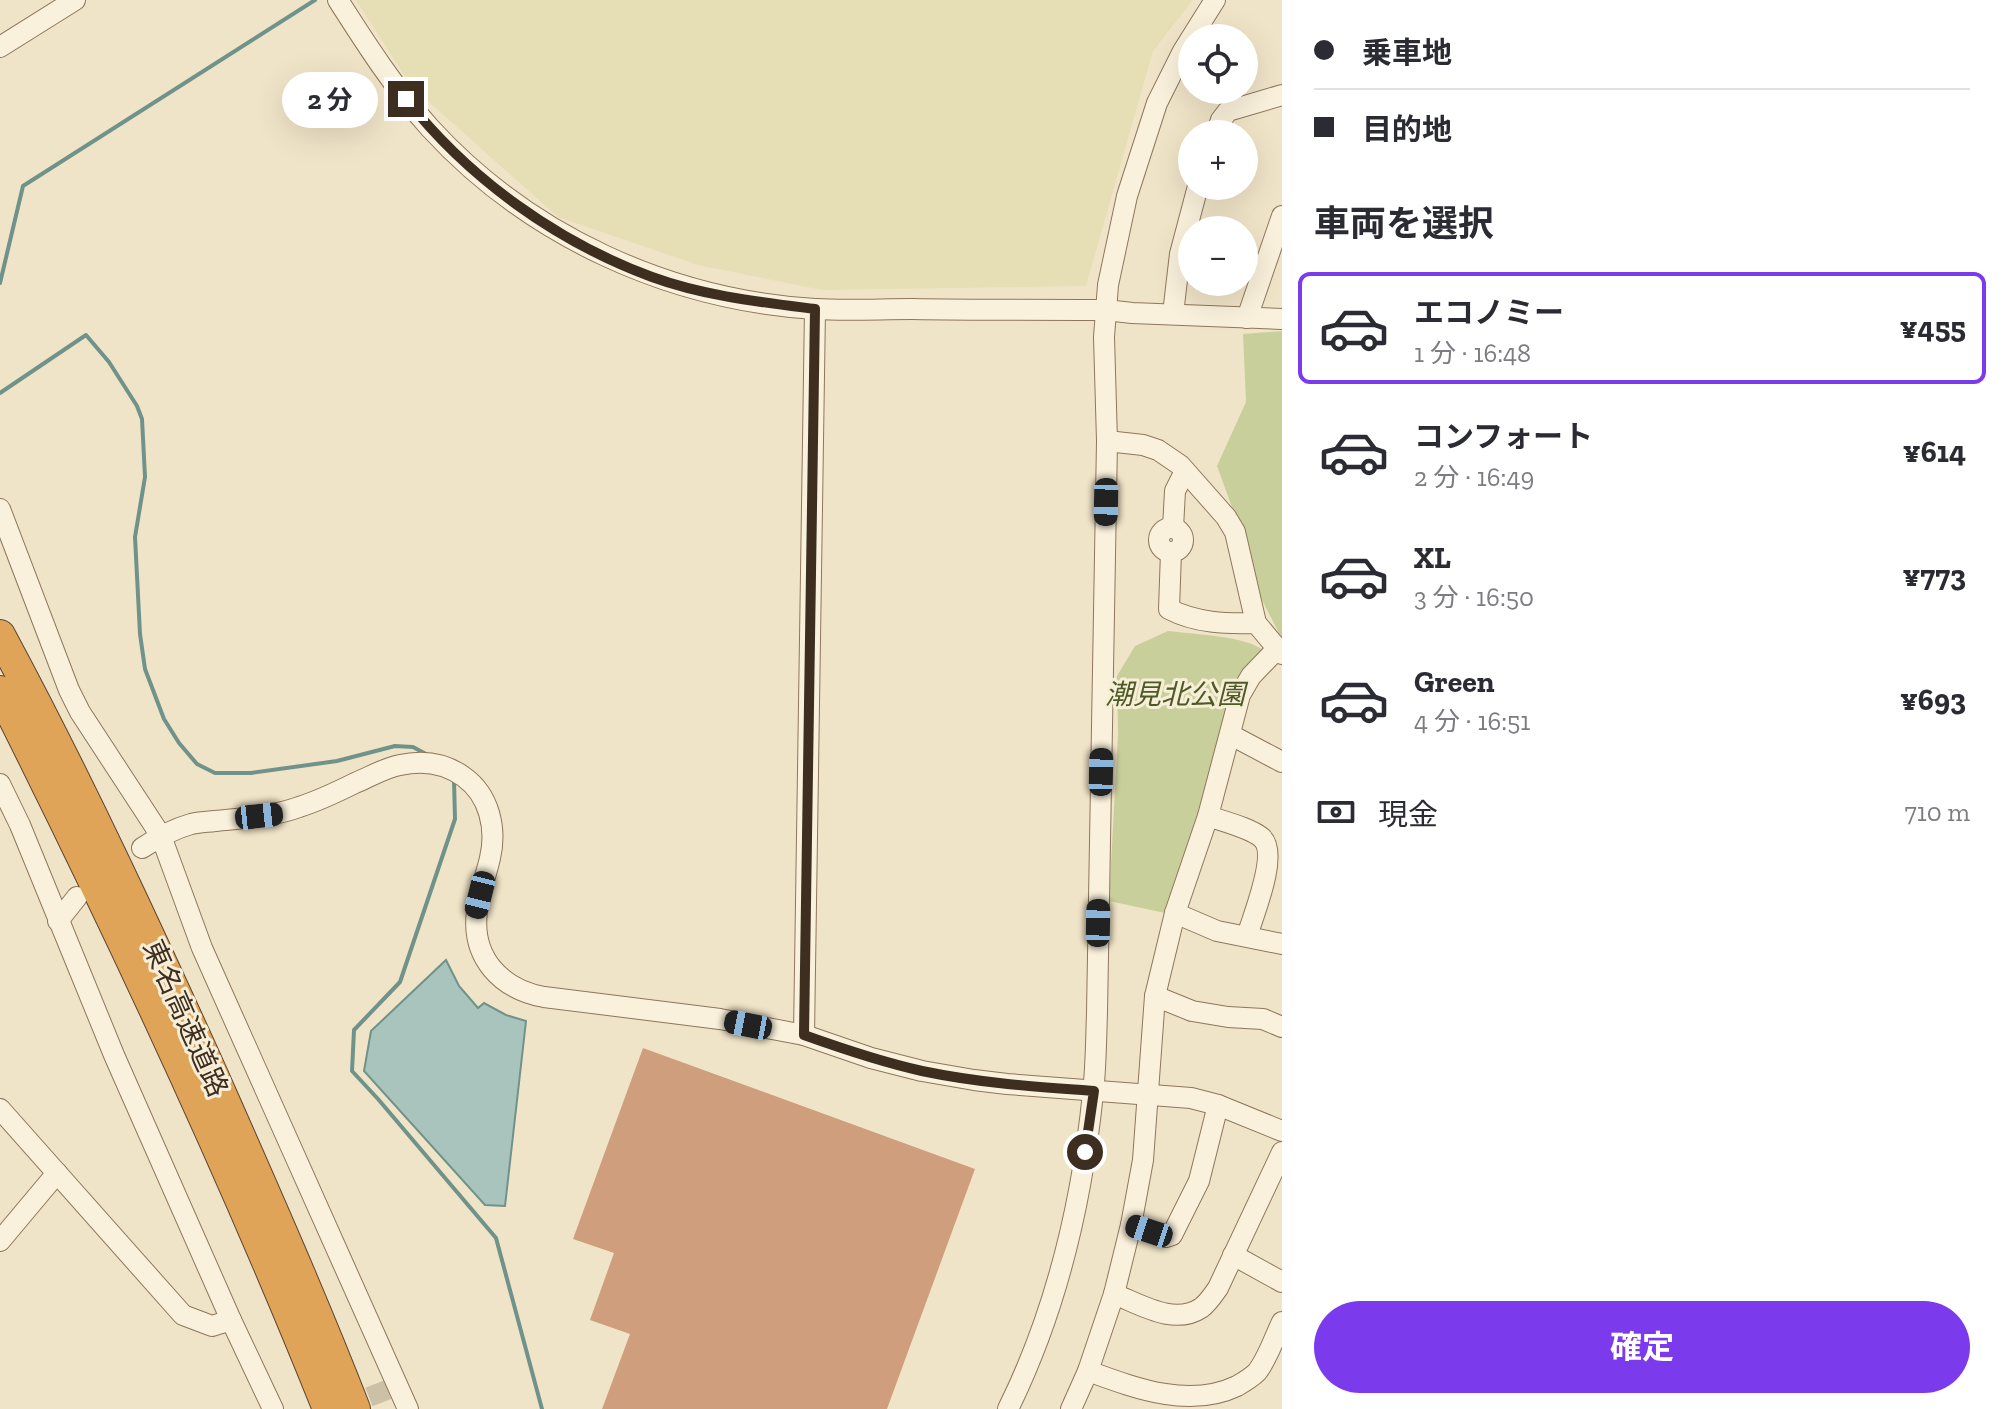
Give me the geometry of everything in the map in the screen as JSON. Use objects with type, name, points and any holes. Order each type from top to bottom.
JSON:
[{"type":"highway","name":"東名高速道路","points":[[0,635],[105,841],[178,999],[263,1188],[355,1409]]},
{"type":"highway","name":"東名高速道路","points":[[0,691],[155,1010],[328,1409]]},
{"type":"street","points":[[0,47],[75,0]]},
{"type":"street","points":[[338,0],[395,84],[432,130],[485,180],[529,213],[604,256],[653,277],[727,296],[815,309],[1106,310],[1282,319]]},
{"type":"street","points":[[1008,1409],[1046,1318],[1071,1232],[1094,1091],[1107,441],[1104,337],[1108,285],[1127,196],[1157,103],[1183,51],[1215,0]]},
{"type":"street","points":[[1221,120],[1228,111],[1282,95]]},
{"type":"street","points":[[1173,314],[1180,254],[1194,200]]},
{"type":"street","points":[[1247,318],[1282,216]]},
{"type":"street","points":[[804,1035],[815,309]]},
{"type":"street","points":[[1071,1409],[1088,1371],[1114,1294],[1131,1225],[1143,1160],[1155,996],[1175,913],[1208,816],[1240,695],[1251,676],[1279,651],[1256,623],[1231,523],[1180,465],[1158,450],[1107,441]]},
{"type":"street","points":[[1185,471],[1175,491],[1173,528],[1180,532],[1183,539],[1178,549],[1171,552],[1169,609],[1205,622],[1256,623]]},
{"type":"street","points":[[0,509],[69,690],[80,712],[161,836],[202,948],[408,1409]]},
{"type":"street","points":[[1231,735],[1282,762]]},
{"type":"street","points":[[142,848],[161,836],[192,824],[281,814],[384,770],[401,765],[437,764],[450,768],[476,786],[492,819],[491,855],[476,912],[477,933],[481,951],[490,967],[515,988],[544,997],[720,1019],[804,1035],[871,1058],[922,1071],[1007,1084],[1191,1098],[1218,1105],[1282,1131]]},
{"type":"street","points":[[0,784],[20,825],[120,1069],[273,1409]]},
{"type":"street","points":[[1208,816],[1261,837],[1267,845],[1266,873],[1247,936]]},
{"type":"street","points":[[58,921],[77,897]]},
{"type":"street","points":[[1175,913],[1217,931],[1282,944]]},
{"type":"street","points":[[1155,996],[1192,1011],[1263,1019],[1282,1027]]},
{"type":"street","points":[[1131,1225],[1166,1237],[1172,1235],[1199,1181],[1218,1105]]},
{"type":"street","points":[[0,1109],[183,1315],[212,1326],[231,1320]]},
{"type":"street","points":[[1114,1294],[1164,1314],[1191,1313],[1204,1307],[1218,1288],[1282,1152]]},
{"type":"street","points":[[0,1241],[57,1173]]},
{"type":"street","points":[[1233,1255],[1282,1282]]},
{"type":"street","points":[[1088,1371],[1156,1402],[1211,1398],[1229,1391],[1256,1372],[1282,1322]]},
{"type":"shaded area","points":[[356,0],[1193,0],[1153,51],[1086,286],[822,290],[698,265],[558,217],[411,86]]},
{"type":"green space","points":[[1282,331],[1282,639],[1260,596],[1217,466],[1246,402],[1243,334]]},
{"type":"green space","name":"潮見北公園","points":[[1168,631],[1233,639],[1264,651],[1165,913],[1109,901],[1118,734],[1117,676],[1135,646]]},
{"type":"water","points":[[446,960],[459,986],[478,1008],[484,1003],[526,1021],[505,1206],[485,1205],[364,1071],[371,1031]]},
{"type":"building","points":[[643,1048],[975,1169],[887,1409],[602,1409],[630,1334],[590,1320],[614,1253],[573,1239]]},
{"type":"waterway","points":[[0,283],[23,186],[315,0]]},
{"type":"waterway","points":[[0,393],[86,335],[109,362],[137,406],[142,419],[145,477],[135,537],[145,669],[164,719],[197,764],[215,773],[251,773],[337,761],[395,746],[413,747],[426,754]]},
{"type":"waterway","points":[[454,781],[455,819],[400,982],[354,1030],[352,1071],[496,1238],[542,1409]]},
{"type":"tunnel","points":[[341,1408],[397,1386]]},
{"type":"route","points":[[406,99],[432,130],[485,180],[555,230],[604,256],[653,277],[687,287],[815,309],[804,1035],[871,1058],[922,1071],[1007,1084],[1094,1091],[1085,1152]]}]
